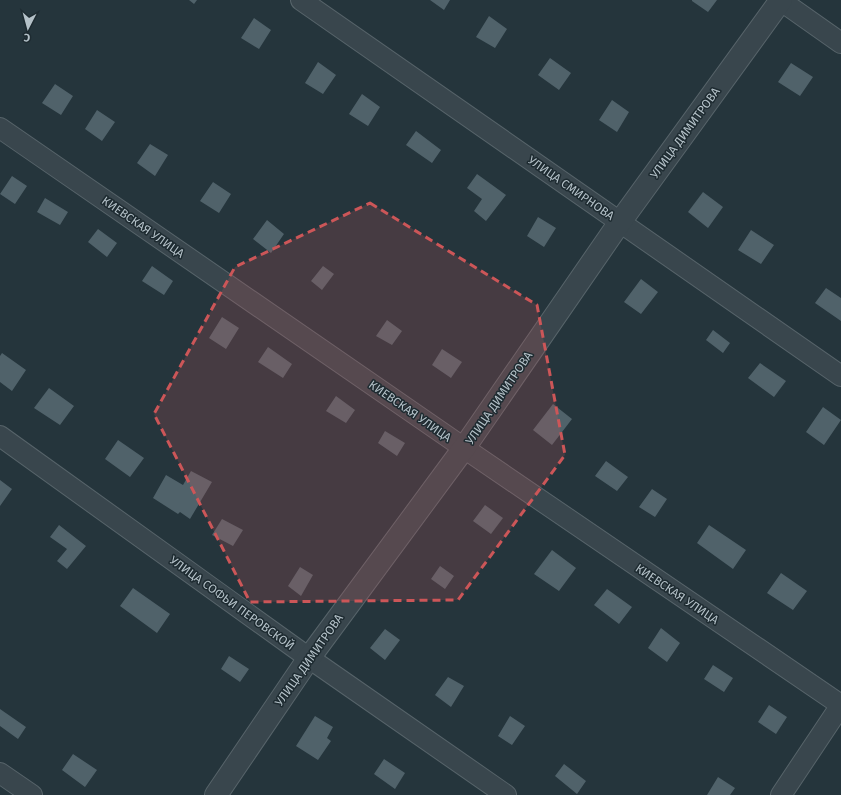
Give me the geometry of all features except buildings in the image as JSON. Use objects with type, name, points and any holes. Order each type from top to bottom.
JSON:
[{"type":"street","name":"УЛИЦА СМИРНОВА","points":[[301,0],[841,376]]},
{"type":"street","name":"УЛИЦА ДИМИТРОВА","points":[[216,795],[309,658],[464,448],[620,222],[780,0]]},
{"type":"street","points":[[780,0],[841,43]]},
{"type":"street","name":"КИЕВСКАЯ УЛИЦА","points":[[0,128],[464,448],[841,705]]},
{"type":"street","name":"УЛИЦА СОФЬИ ПЕРОВСКОЙ","points":[[0,436],[309,658],[506,795]]},
{"type":"street","points":[[781,795],[841,705]]},
{"type":"street","points":[[0,773],[32,795]]},
{"type":"highlighted area","points":[[370,203],[537,305],[565,455],[458,600],[250,602],[154,414],[235,267]]}]
